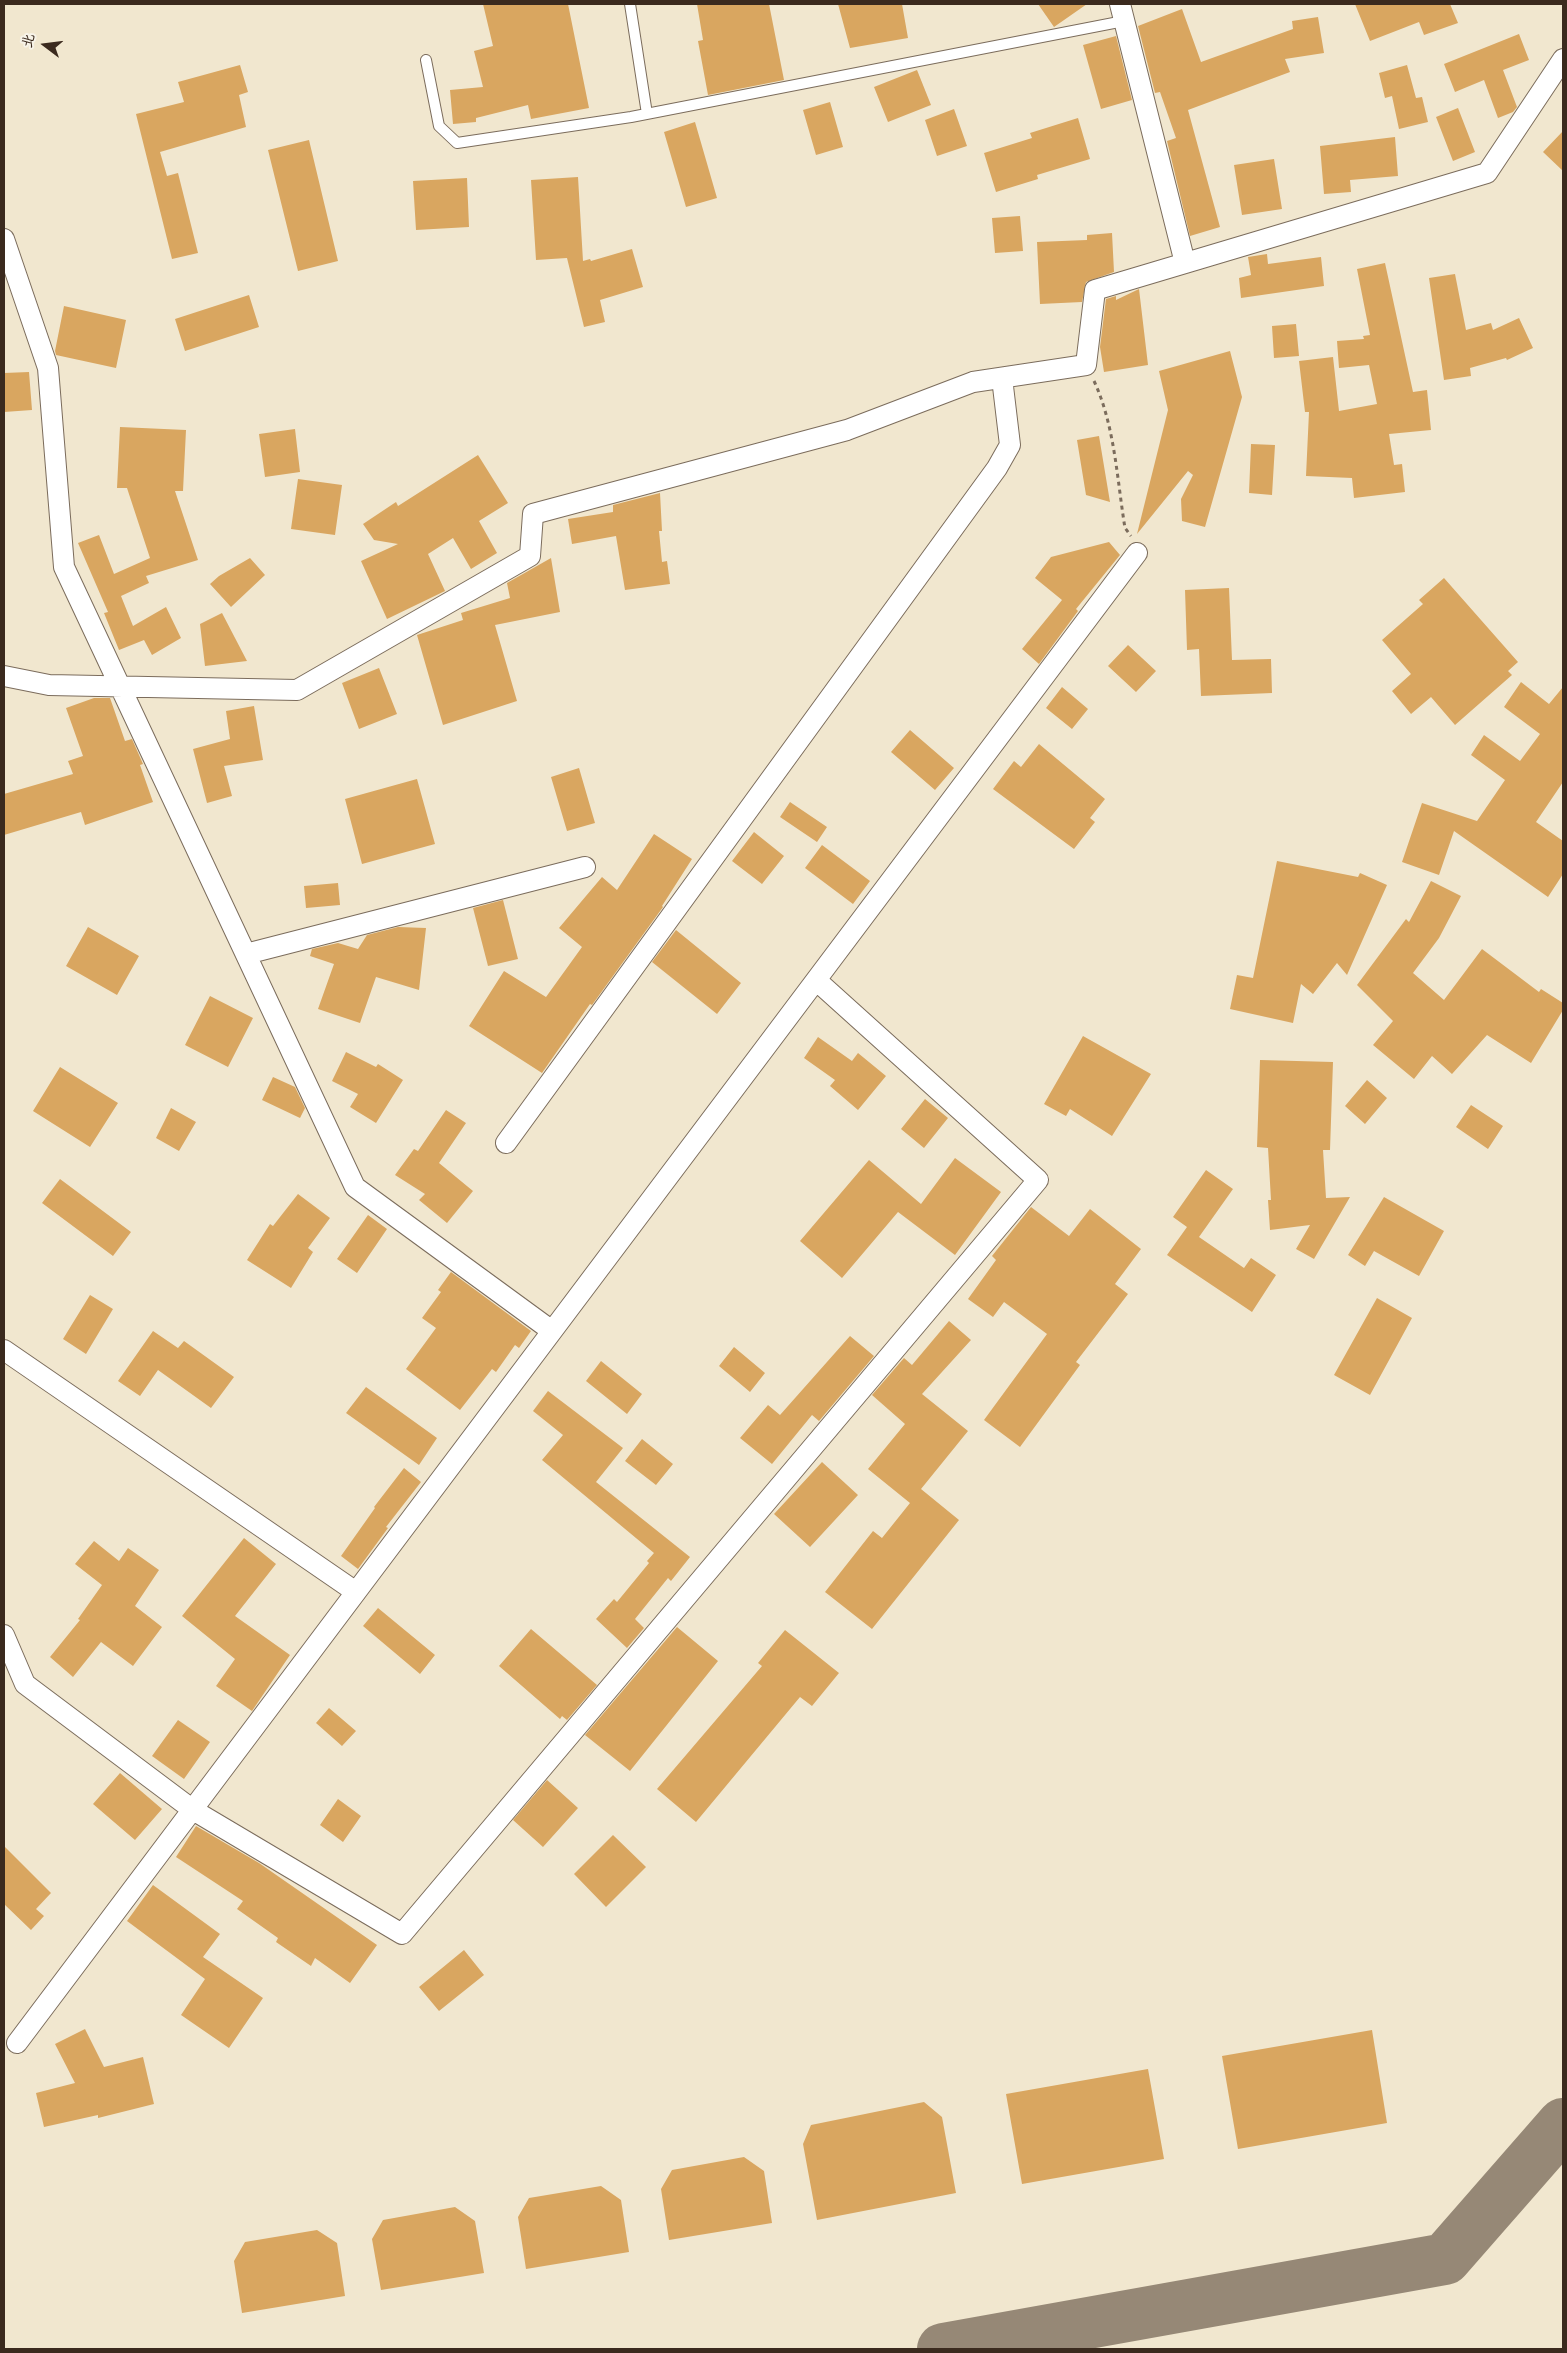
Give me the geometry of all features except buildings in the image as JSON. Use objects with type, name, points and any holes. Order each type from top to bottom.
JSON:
[{"type":"street","points":[[1122,12],[1185,263]]},
{"type":"street","points":[[4,676],[50,685],[297,690],[530,556],[533,514],[847,430],[973,382],[1086,365],[1096,290],[1487,173],[1563,59]]},
{"type":"street","points":[[4,239],[48,368],[64,567],[356,1188],[552,1330]]},
{"type":"street","points":[[506,1143],[997,468],[1010,445],[1002,378]]},
{"type":"street","points":[[17,2044],[1137,553]]},
{"type":"street","points":[[246,954],[585,866]]},
{"type":"street","points":[[4,1635],[25,1684],[193,1810],[402,1934],[1038,1180],[816,980]]},
{"type":"street","points":[[4,1350],[356,1592]]},
{"type":"lane","points":[[630,4],[647,114]]},
{"type":"lane","points":[[426,60],[439,126],[457,143],[647,114],[1122,12]]},
{"type":"path","points":[[1086,365],[1101,396],[1109,426],[1125,528],[1136,542],[1137,553]]},
{"type":"taxiway","points":[[943,2349],[1445,2259],[1563,2124]]}]
